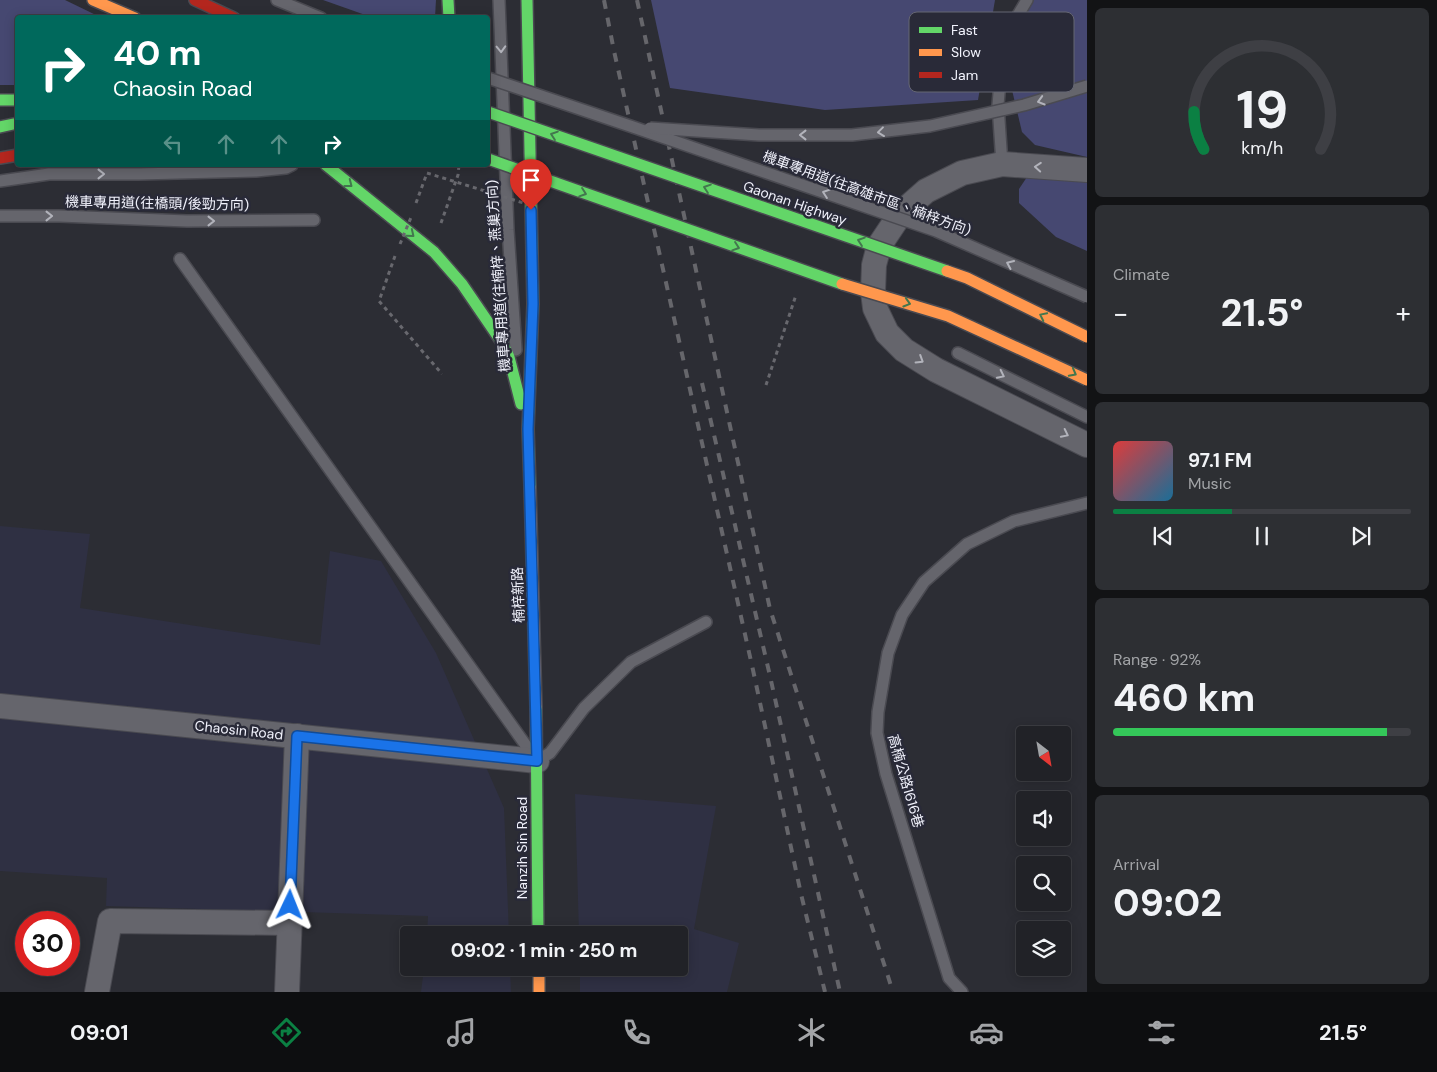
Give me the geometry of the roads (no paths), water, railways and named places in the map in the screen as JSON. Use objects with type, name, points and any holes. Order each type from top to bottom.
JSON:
[{"type":"main road","points":[[195,0],[228,15]]},
{"type":"main road","points":[[448,0],[448,15]]},
{"type":"main road","points":[[527,0],[533,304],[528,429]]},
{"type":"main road","points":[[96,1],[128,15]]},
{"type":"main road","points":[[0,100],[15,100]]},
{"type":"main road","name":"Gaonan Highway","points":[[490,113],[967,278],[1087,337]]},
{"type":"main road","points":[[0,127],[15,124]]},
{"type":"main road","points":[[0,158],[15,156]]},
{"type":"main road","points":[[490,160],[836,282],[948,316],[1087,380]]},
{"type":"main road","points":[[328,167],[434,252],[462,284],[503,344],[509,357],[528,429]]},
{"type":"main road","name":"楠梓新路","points":[[528,429],[537,761]]},
{"type":"main road","name":"Nanzih Sin Road","points":[[537,761],[538,926]]},
{"type":"main road","points":[[538,976],[539,992]]},
{"type":"street","points":[[1087,170],[1002,164],[962,173],[926,191],[901,213],[879,246],[874,265],[873,292],[875,308],[887,333],[904,350],[936,370],[1087,445]]},
{"type":"street","name":"Chaosin Road","points":[[0,706],[537,761]]},
{"type":"street","points":[[287,992],[297,736]]},
{"type":"street","points":[[97,992],[110,921],[289,923]]},
{"type":"lane","points":[[277,0],[314,15]]},
{"type":"lane","name":"機車專用道(往楠梓、燕巢方向)","points":[[499,0],[508,230],[515,343],[528,429]]},
{"type":"lane","points":[[1020,12],[1027,0]]},
{"type":"lane","name":"機車專用道(往高雄市區、楠梓方向)","points":[[490,79],[936,231],[1087,297]]},
{"type":"lane","name":"機車專用道(往高雄市區、楠梓方向)","points":[[1074,91],[1087,86]]},
{"type":"lane","points":[[999,92],[998,105],[1002,164]]},
{"type":"lane","name":"機車專用道(往高雄市區、楠梓方向)","points":[[633,126],[759,135],[852,135],[930,126],[1024,105],[1070,92]]},
{"type":"lane","points":[[0,181],[48,174],[256,171],[288,167]]},
{"type":"lane","name":"機車專用道(往橋頭/後勁方向)","points":[[0,216],[59,216],[187,221],[314,220]]},
{"type":"lane","points":[[180,260],[537,761],[550,753],[584,708],[631,662],[706,622]]},
{"type":"lane","points":[[958,353],[1087,417]]},
{"type":"lane","name":"高楠公路1616巷","points":[[962,992],[949,978],[886,774],[877,733],[878,712],[888,653],[902,616],[924,582],[967,544],[1014,521],[1087,503]]},
{"type":"railway","points":[[604,0],[801,894],[825,992]]},
{"type":"railway","points":[[637,0],[770,609],[893,992]]},
{"type":"railway","points":[[702,383],[770,676],[840,992]]}]
